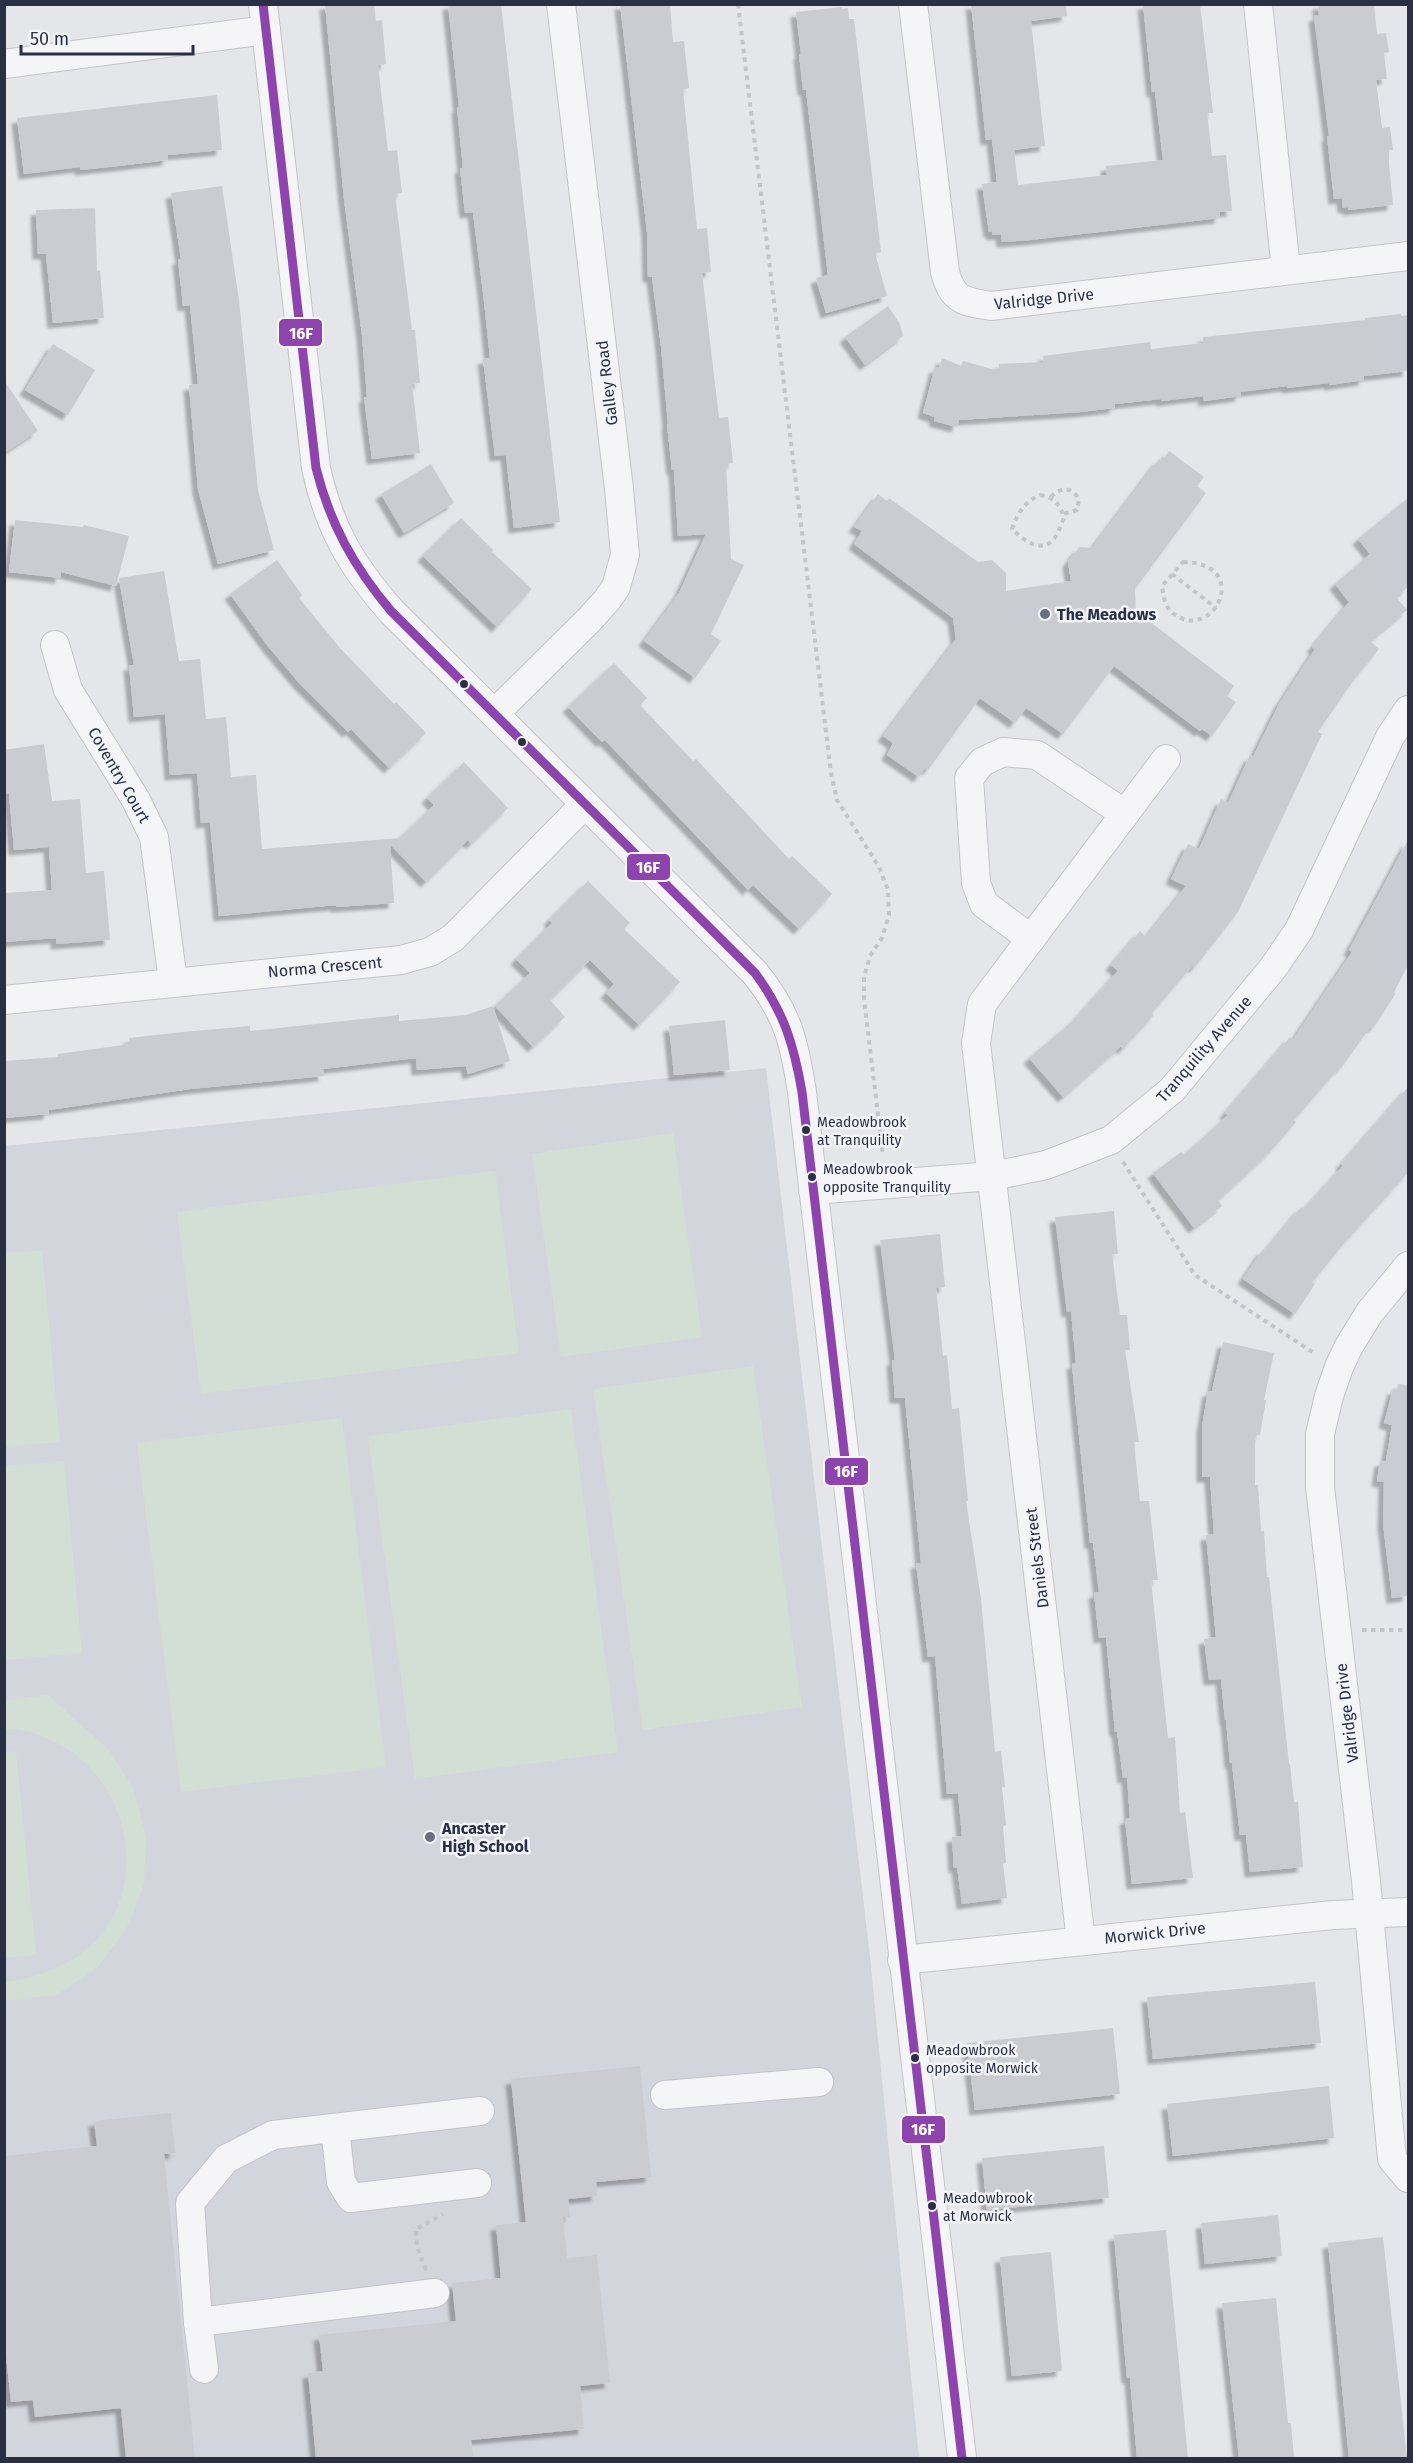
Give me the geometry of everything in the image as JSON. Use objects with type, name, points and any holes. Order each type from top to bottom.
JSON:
[{"type":"street","name":"Galley Road","points":[[495,713],[607,600],[621,573],[625,555],[561,4]]},
{"type":"street","name":"Valridge Drive","points":[[913,4],[945,272],[949,289],[967,303],[991,306],[1408,256]]},
{"type":"street","points":[[1258,4],[1286,270]]},
{"type":"street","points":[[4,64],[265,17],[316,468],[327,512],[345,550],[368,584],[392,611],[755,973],[780,1007],[797,1058],[962,2458]]},
{"type":"street","name":"Coventry Court","points":[[55,645],[68,690],[136,801],[154,837],[173,981]]},
{"type":"street","name":"Tranquility Avenue","points":[[813,1190],[993,1176],[1046,1165],[1111,1140],[1172,1090],[1273,968],[1299,930],[1390,737],[1408,710]]},
{"type":"street","points":[[1031,939],[984,904],[976,883],[969,778],[981,762],[1003,752],[1037,755],[1125,814]]},
{"type":"street","name":"Daniels Street","points":[[1081,1941],[976,1043],[982,1004],[1166,759]]},
{"type":"street","name":"Norma Crescent","points":[[4,1000],[173,981],[402,960],[430,952],[453,938],[585,804]]},
{"type":"street","name":"Valridge Drive","points":[[1408,1266],[1377,1303],[1349,1346],[1329,1396],[1320,1434],[1320,1487],[1369,1913],[1392,2159],[1408,2178]]},
{"type":"street","name":"Morwick Drive","points":[[902,1960],[1369,1913],[1408,1912]]},
{"type":"street","points":[[665,2094],[819,2082]]},
{"type":"street","points":[[204,2369],[198,2322],[190,2203],[225,2159],[273,2135],[480,2111]]},
{"type":"street","points":[[335,2128],[340,2182],[351,2198],[477,2183]]},
{"type":"street","points":[[198,2322],[435,2293]]},
{"type":"path","points":[[738,4],[831,773],[837,800],[879,867],[888,890],[889,915],[882,938],[870,956],[864,977],[864,999],[883,1156]]},
{"type":"path","points":[[1052,497],[1056,491],[1063,489],[1071,489],[1076,494],[1079,500],[1077,510],[1063,514]]},
{"type":"path","points":[[1040,495],[1052,497],[1061,507],[1064,518],[1053,540],[1043,546],[1027,543],[1012,529],[1015,519],[1029,499],[1040,495]]},
{"type":"path","points":[[1183,562],[1198,562],[1208,566],[1219,575],[1223,587],[1216,608],[1199,621],[1189,622],[1176,616],[1164,605],[1162,586],[1172,574],[1183,562]]},
{"type":"path","points":[[1172,574],[1216,608]]},
{"type":"path","points":[[1123,1162],[1195,1275],[1314,1353]]},
{"type":"path","points":[[1337,1631],[1408,1630]]},
{"type":"path","points":[[435,2293],[417,2247],[416,2229],[446,2211]]},
{"type":"shaded area","name":"Ancaster High School","points":[[766,1068],[870,1957],[919,2458],[5,2458],[5,1146]]},
{"type":"shaded area","points":[[673,1133],[702,1337],[561,1357],[532,1154]]},
{"type":"shaded area","points":[[495,1171],[519,1353],[201,1394],[177,1212]]},
{"type":"shaded area","points":[[42,1250],[60,1442],[5,1447],[5,1253]]},
{"type":"shaded area","points":[[753,1366],[802,1707],[643,1730],[593,1389]]},
{"type":"shaded area","points":[[571,1409],[618,1752],[415,1779],[368,1436]]},
{"type":"shaded area","points":[[342,1418],[386,1767],[181,1792],[137,1443]]},
{"type":"shaded area","points":[[64,1461],[82,1653],[5,1660],[5,1466]]},
{"type":"shaded area","points":[[48,1695],[109,1750],[134,1790],[146,1837],[144,1885],[126,1930],[97,1968],[57,1995],[5,2001],[5,1982],[30,1977],[55,1968],[78,1955],[98,1938],[114,1914],[123,1888],[127,1861],[124,1833],[115,1807],[102,1782],[84,1761],[61,1745],[34,1733],[5,1729],[5,1700]]},
{"type":"shaded area","points":[[16,1751],[36,1955],[5,1958],[5,1752]]},
{"type":"building","points":[[325,4],[374,4],[376,21],[382,20],[386,64],[378,65],[388,151],[397,150],[402,193],[395,194],[412,330],[415,330],[420,383],[412,384],[420,453],[372,459],[364,397],[367,397],[362,335],[344,199]]},
{"type":"building","points":[[448,4],[501,4],[560,522],[514,528],[506,455],[495,456],[483,359],[490,358],[473,212],[465,213],[460,168],[463,168],[457,107],[459,107]]},
{"type":"building","points":[[620,4],[670,4],[673,42],[684,41],[689,88],[683,89],[697,229],[707,228],[711,272],[702,273],[719,418],[728,417],[733,463],[726,464],[731,559],[744,565],[711,634],[721,641],[695,678],[644,641],[679,593],[706,534],[678,536],[674,470],[672,470],[667,424],[661,346],[652,277],[648,277],[647,232]]},
{"type":"building","points":[[971,4],[1066,4],[1067,16],[1031,21],[1045,146],[1014,150],[1018,185],[1107,175],[1106,166],[1163,160],[1155,91],[1152,92],[1143,4],[1200,4],[1213,113],[1207,113],[1212,156],[1226,155],[1232,211],[1220,212],[1220,218],[1030,240],[1002,242],[1001,234],[992,235],[992,231],[989,232],[982,184],[997,182],[992,139],[986,140]]},
{"type":"building","points":[[1318,4],[1374,4],[1377,34],[1386,33],[1389,52],[1384,53],[1387,79],[1376,80],[1382,128],[1390,127],[1393,150],[1389,150],[1389,163],[1393,205],[1348,210],[1348,207],[1343,208],[1342,198],[1334,199],[1327,136],[1329,136],[1314,16],[1319,15]]},
{"type":"building","points":[[842,7],[842,9],[848,8],[849,19],[854,19],[881,252],[875,253],[887,296],[826,313],[816,278],[828,275],[806,90],[803,90],[796,12]]},
{"type":"building","points":[[217,95],[222,150],[168,155],[168,160],[24,174],[17,118]]},
{"type":"building","points":[[222,186],[239,300],[258,490],[274,550],[218,564],[198,489],[189,385],[198,384],[190,305],[183,306],[178,259],[181,259],[171,193]]},
{"type":"building","points":[[95,208],[97,271],[100,270],[104,318],[53,323],[46,254],[38,254],[36,210]]},
{"type":"building","points":[[888,306],[900,324],[903,336],[865,365],[845,337]]},
{"type":"building","points":[[1401,314],[1401,316],[1408,315],[1408,371],[1364,376],[1364,380],[1330,385],[1329,383],[1287,388],[1287,386],[1240,392],[1241,396],[1204,401],[1203,396],[1162,401],[1161,399],[1115,404],[1115,408],[1080,412],[959,420],[957,427],[934,421],[935,417],[923,413],[935,367],[939,368],[942,358],[961,366],[963,361],[999,371],[999,364],[1044,362],[1043,356],[1150,342],[1151,349],[1203,343],[1203,337],[1365,320],[1365,318]]},
{"type":"building","points":[[53,344],[95,370],[68,415],[25,390]]},
{"type":"building","points":[[4,380],[38,431],[4,453]]},
{"type":"building","name":"The Meadows","points":[[1169,451],[1204,477],[1197,486],[1206,493],[1135,589],[1136,611],[1234,686],[1227,696],[1236,702],[1212,736],[1202,729],[1200,731],[1114,666],[1063,734],[1026,708],[1015,723],[980,698],[928,770],[925,768],[919,777],[887,755],[893,743],[883,736],[956,639],[953,618],[854,544],[862,531],[854,527],[878,494],[887,501],[889,498],[978,562],[992,560],[1006,573],[1006,591],[1071,581],[1068,562],[1079,547],[1092,548],[1159,459],[1162,461]]},
{"type":"building","points":[[431,464],[454,503],[404,533],[381,494]]},
{"type":"building","points":[[1408,498],[1408,587],[1396,597],[1407,610],[1370,641],[1379,649],[1353,681],[1318,732],[1322,734],[1238,912],[1195,967],[1193,965],[1152,1013],[1154,1015],[1123,1049],[1121,1046],[1063,1097],[1029,1058],[1075,1019],[1118,971],[1111,965],[1140,931],[1146,937],[1186,886],[1171,879],[1188,844],[1199,849],[1221,799],[1228,803],[1250,755],[1253,757],[1279,704],[1315,649],[1312,647],[1349,602],[1335,584],[1370,554],[1358,539]]},
{"type":"building","points":[[461,518],[493,550],[492,552],[532,589],[497,627],[423,556]]},
{"type":"building","points":[[15,520],[83,527],[84,525],[129,536],[116,586],[61,572],[61,578],[9,572]]},
{"type":"building","points":[[277,560],[302,595],[299,598],[340,648],[394,704],[396,702],[426,733],[389,768],[351,729],[348,732],[299,683],[267,645],[230,594]]},
{"type":"building","points":[[164,571],[179,661],[200,659],[206,719],[226,717],[231,777],[256,775],[262,849],[400,838],[434,805],[427,798],[464,762],[508,808],[471,844],[468,840],[426,882],[390,844],[394,903],[336,907],[336,905],[219,916],[210,822],[201,823],[197,773],[170,775],[165,714],[134,717],[129,665],[134,665],[119,578]]},
{"type":"building","points":[[614,663],[647,698],[640,705],[693,761],[696,759],[789,859],[792,856],[832,894],[799,929],[753,885],[748,890],[605,740],[602,742],[568,707]]},
{"type":"building","points":[[44,744],[52,801],[80,799],[86,873],[104,871],[110,940],[56,944],[56,938],[4,942],[4,893],[52,890],[49,847],[14,850],[9,793],[4,794],[4,750]]},
{"type":"building","points":[[1408,840],[1408,965],[1394,992],[1396,993],[1374,1027],[1371,1026],[1341,1068],[1294,1120],[1296,1122],[1269,1153],[1218,1200],[1222,1206],[1194,1228],[1153,1173],[1181,1152],[1184,1155],[1228,1115],[1225,1113],[1290,1037],[1293,1040],[1352,952],[1349,950]]},
{"type":"building","points":[[588,881],[630,923],[624,929],[680,982],[639,1025],[606,993],[614,984],[590,960],[550,1000],[565,1017],[533,1047],[495,1006],[530,973],[516,959],[552,923],[549,920]]},
{"type":"building","points":[[493,1006],[510,1061],[468,1074],[466,1066],[417,1070],[416,1058],[323,1069],[324,1076],[190,1089],[49,1110],[49,1114],[4,1118],[4,1061],[58,1057],[58,1054],[130,1044],[129,1038],[250,1026],[250,1031],[399,1015],[399,1021],[466,1015]]},
{"type":"building","points":[[725,1020],[730,1070],[674,1075],[669,1026]]},
{"type":"building","points":[[1408,1087],[1408,1173],[1344,1243],[1312,1283],[1315,1284],[1295,1314],[1243,1279],[1263,1249],[1265,1251],[1301,1207],[1304,1209],[1343,1166],[1341,1164]]},
{"type":"building","points":[[1114,1211],[1118,1254],[1112,1254],[1120,1315],[1127,1315],[1130,1350],[1125,1350],[1139,1442],[1134,1442],[1140,1501],[1149,1501],[1158,1580],[1151,1580],[1168,1738],[1175,1737],[1180,1813],[1185,1812],[1193,1878],[1132,1884],[1125,1819],[1130,1818],[1127,1777],[1123,1778],[1117,1731],[1115,1732],[1106,1637],[1099,1638],[1094,1593],[1099,1592],[1093,1543],[1090,1543],[1076,1406],[1072,1364],[1076,1363],[1071,1311],[1067,1312],[1055,1217]]},
{"type":"building","points":[[940,1234],[945,1287],[936,1288],[943,1356],[947,1355],[952,1409],[959,1408],[968,1501],[966,1501],[981,1599],[995,1752],[1001,1751],[1005,1787],[1002,1787],[1006,1825],[1003,1826],[1006,1863],[1003,1864],[1007,1898],[962,1904],[957,1867],[954,1868],[952,1837],[962,1836],[958,1793],[947,1794],[935,1656],[928,1657],[916,1563],[921,1563],[905,1398],[895,1398],[892,1360],[895,1360],[880,1240]]},
{"type":"building","points":[[1223,1342],[1274,1353],[1264,1400],[1266,1400],[1260,1435],[1255,1435],[1255,1485],[1258,1485],[1261,1531],[1264,1531],[1267,1577],[1269,1577],[1289,1764],[1294,1802],[1298,1802],[1303,1867],[1250,1872],[1246,1835],[1240,1835],[1221,1679],[1209,1680],[1204,1639],[1216,1637],[1206,1535],[1214,1534],[1210,1477],[1202,1477],[1202,1427],[1208,1391],[1212,1391]]},
{"type":"building","points":[[1398,1384],[1408,1385],[1408,1596],[1392,1598],[1383,1523],[1384,1482],[1377,1481],[1380,1461],[1386,1461],[1392,1425],[1384,1423],[1393,1389],[1397,1390]]},
{"type":"building","points":[[1315,1982],[1321,2043],[1153,2059],[1147,1997]]},
{"type":"building","points":[[1113,2028],[1120,2094],[975,2110],[967,2043]]},
{"type":"building","points":[[640,2066],[651,2177],[596,2182],[597,2196],[568,2199],[570,2217],[563,2217],[567,2258],[597,2255],[610,2383],[580,2386],[584,2429],[471,2440],[473,2457],[316,2458],[308,2373],[323,2371],[319,2335],[456,2321],[452,2283],[501,2278],[496,2225],[526,2222],[511,2079]]},
{"type":"building","points":[[1329,2086],[1334,2138],[1173,2156],[1167,2104]]},
{"type":"building","points":[[171,2113],[175,2153],[164,2154],[195,2458],[126,2458],[121,2408],[35,2417],[33,2400],[11,2402],[4,2337],[4,2156],[97,2146],[94,2121]]},
{"type":"building","points":[[1104,2146],[1109,2198],[987,2210],[982,2158]]},
{"type":"building","points":[[1278,2215],[1282,2256],[1205,2264],[1201,2223]]},
{"type":"building","points":[[1166,2230],[1188,2458],[1137,2458],[1114,2235]]},
{"type":"building","points":[[1383,2237],[1407,2458],[1349,2458],[1328,2243]]},
{"type":"building","points":[[1051,2252],[1062,2371],[1012,2376],[1000,2257]]},
{"type":"building","points":[[1276,2298],[1288,2423],[1291,2423],[1294,2458],[1239,2458],[1222,2303]]},
{"type":"transit line","name":"16F","points":[[263,4],[316,468],[328,508],[345,544],[366,578],[391,611],[755,973],[781,1015],[791,1044],[802,1092],[962,2458]]},
{"type":"place","name":"The Meadows","points":[[1045,614]]},
{"type":"place","name":"Meadowbrook at Tranquility","points":[[806,1130]]},
{"type":"place","name":"Meadowbrook opposite Tranquility","points":[[812,1177]]},
{"type":"place","name":"Ancaster High School","points":[[430,1837]]},
{"type":"place","name":"Meadowbrook opposite Morwick","points":[[915,2058]]},
{"type":"place","name":"Meadowbrook at Morwick","points":[[932,2206]]}]
